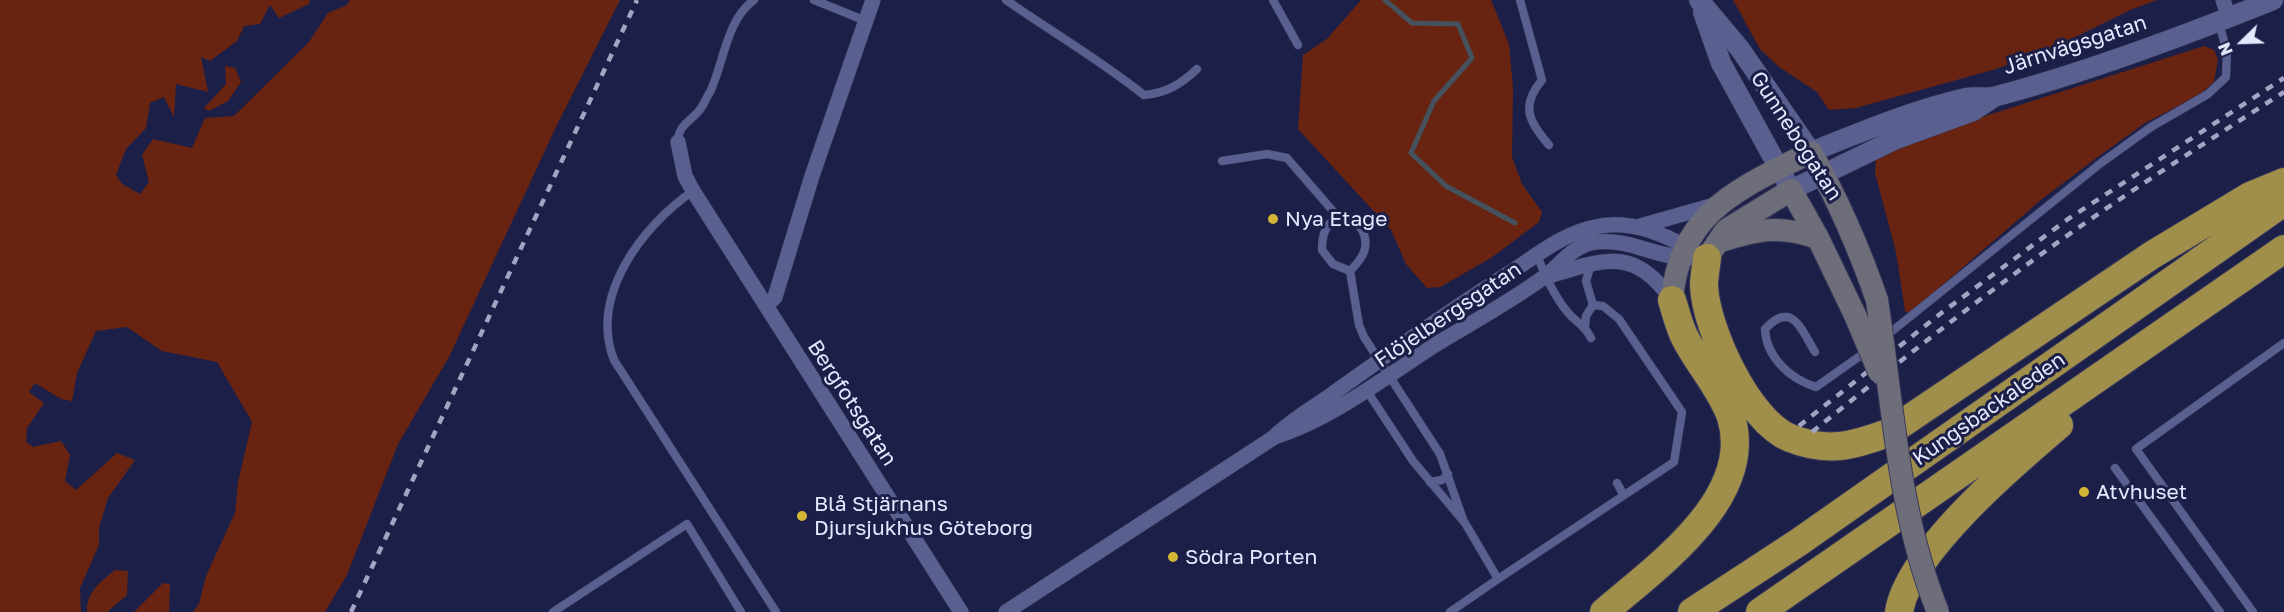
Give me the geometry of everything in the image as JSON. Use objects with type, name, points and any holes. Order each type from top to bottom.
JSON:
[{"type":"highway","points":[[1698,251],[1708,308],[1730,367],[1752,404],[1768,423],[1789,437],[1829,447],[1851,446],[1888,433],[2152,255],[2250,196],[2284,182]]},
{"type":"highway","name":"Kungsbackaleden","points":[[1692,612],[1809,535],[2284,202]]},
{"type":"highway","name":"Kungsbackaleden","points":[[1760,612],[2284,249]]},
{"type":"highway","points":[[1604,612],[1671,555],[1694,531],[1726,485],[1733,462],[1735,440],[1730,417],[1685,338],[1672,300]]},
{"type":"highway","points":[[1899,612],[1911,577],[1938,541],[1963,514],[2044,438],[2206,301]]},
{"type":"main road","name":"Flöjelbergsgatan","points":[[1698,251],[1697,227],[1718,204],[1811,152]]},
{"type":"main road","name":"Gunnebogatan","points":[[1811,152],[1861,252],[1877,300],[1887,390],[1916,543],[1938,612]]},
{"type":"main road","name":"Gunnebogatan","points":[[1791,190],[1818,238],[1887,390]]},
{"type":"main road","points":[[1698,251],[1734,224],[1791,190]]},
{"type":"main road","name":"Flöjelbergsgatan","points":[[1672,300],[1674,276],[1698,251],[1774,228],[1793,230],[1818,238]]},
{"type":"street","points":[[766,306],[775,297],[809,187],[873,0]]},
{"type":"street","name":"Gunnebogatan","points":[[1699,0],[1740,49],[1811,152]]},
{"type":"street","name":"Gunnebogatan","points":[[1699,0],[1721,63],[1791,190]]},
{"type":"street","name":"Järnvägsgatan","points":[[1823,173],[1896,139],[1973,111],[1994,97],[2223,13],[2272,0]]},
{"type":"street","name":"Järnvägsgatan","points":[[1811,152],[1967,97],[1994,97]]},
{"type":"street","name":"Bergfotsgatan","points":[[678,142],[685,176],[693,191],[961,612]]},
{"type":"street","points":[[1791,190],[1823,173]]},
{"type":"street","name":"Flöjelbergsgatan","points":[[1637,227],[1718,204]]},
{"type":"street","name":"Flöjelbergsgatan","points":[[1005,612],[1273,438],[1315,421],[1362,383],[1379,361],[1409,337],[1576,233],[1613,224],[1637,227],[1662,234],[1698,251]]},
{"type":"street","name":"Flöjelbergsgatan","points":[[1362,383],[1389,375],[1546,276],[1569,254],[1594,242],[1616,242],[1698,251]]},
{"type":"street","name":"Flöjelbergsgatan","points":[[1546,276],[1607,260],[1636,266],[1660,282],[1672,300]]},
{"type":"lane","points":[[678,142],[681,127],[699,111],[711,89],[741,13],[754,0]]},
{"type":"lane","points":[[814,0],[866,21]]},
{"type":"lane","points":[[1006,0],[1061,38],[1102,61],[1144,95],[1161,94],[1182,83],[1197,69]]},
{"type":"lane","points":[[1273,0],[1298,45]]},
{"type":"lane","points":[[1520,0],[1542,80],[1532,92],[1529,107],[1531,118],[1535,129],[1549,144]]},
{"type":"lane","points":[[1815,352],[1797,321],[1785,316],[1775,318],[1765,329],[1766,343],[1778,363],[1800,382],[1816,387],[1910,319],[2101,163],[2151,127],[2208,94],[2226,76],[2227,52],[2223,13]]},
{"type":"lane","points":[[1222,161],[1268,154],[1287,158],[1339,218]]},
{"type":"lane","points":[[693,191],[656,221],[624,264],[616,282],[606,328],[607,342],[614,360],[776,612]]},
{"type":"lane","points":[[1350,271],[1333,264],[1322,249],[1324,228],[1331,220],[1339,218],[1355,222],[1365,242],[1364,251],[1350,271],[1359,325],[1379,361],[1440,454],[1465,523]]},
{"type":"lane","points":[[1538,255],[1546,276],[1571,316],[1585,327],[1591,338]]},
{"type":"lane","points":[[1585,327],[1586,316],[1593,305],[1586,281],[1592,263]]},
{"type":"lane","points":[[1450,612],[1674,462],[1682,412],[1619,319],[1603,306],[1593,305]]},
{"type":"lane","points":[[2253,612],[2136,449],[2284,343]]},
{"type":"lane","points":[[1362,383],[1430,482],[1465,523],[1498,579]]},
{"type":"lane","points":[[2115,468],[2220,612]]},
{"type":"lane","points":[[1430,482],[1442,480],[1448,474]]},
{"type":"lane","points":[[1617,483],[1623,494]]},
{"type":"lane","points":[[553,612],[687,524],[741,612]]},
{"type":"shaded area","points":[[0,0],[310,0],[309,4],[279,18],[270,5],[260,24],[244,26],[237,41],[210,61],[201,57],[208,92],[176,84],[174,117],[164,97],[150,103],[146,128],[126,149],[116,175],[122,184],[140,194],[149,182],[142,155],[153,139],[192,148],[205,118],[234,116],[309,42],[328,13],[347,5],[350,0],[620,0],[556,127],[449,357],[398,444],[347,575],[325,612],[193,612],[199,604],[206,576],[235,513],[238,482],[252,422],[217,362],[162,351],[127,327],[96,331],[77,373],[72,401],[61,399],[35,383],[29,392],[44,403],[27,428],[26,442],[33,447],[61,441],[70,455],[65,481],[76,490],[117,453],[135,460],[108,498],[99,528],[99,545],[80,588],[81,612],[0,612]]},
{"type":"shaded area","points":[[1361,0],[1491,0],[1509,44],[1513,88],[1512,157],[1522,184],[1542,212],[1539,222],[1491,258],[1440,287],[1427,288],[1406,264],[1391,230],[1298,129],[1303,55],[1327,39]]},
{"type":"shaded area","points":[[1733,0],[2157,0],[2130,10],[2053,48],[1996,69],[1856,108],[1829,110],[1817,92],[1779,67],[1760,49]]},
{"type":"shaded area","points":[[2204,46],[2214,50],[2218,59],[2214,82],[2198,96],[2145,123],[2099,156],[2042,199],[1917,307],[1908,313],[1905,311],[1896,252],[1875,173],[1876,159],[1901,143]]},
{"type":"shaded area","points":[[225,66],[235,68],[241,82],[228,101],[209,111],[204,108],[226,84]]},
{"type":"shaded area","points":[[115,570],[128,571],[127,595],[107,612],[87,612],[92,593]]},
{"type":"shaded area","points":[[163,583],[170,584],[169,612],[134,612]]},
{"type":"waterway","points":[[1385,0],[1412,23],[1458,24],[1472,58],[1434,101],[1411,153],[1446,186],[1515,223]]},
{"type":"railway","points":[[351,612],[637,0]]},
{"type":"railway","points":[[1799,426],[1940,314],[2068,219],[2284,78]]},
{"type":"railway","points":[[1812,432],[1934,335],[2076,229],[2284,92]]},
{"type":"place","name":"Nya Etage","points":[[1273,219]]},
{"type":"place","name":"Atvhuset","points":[[2084,492]]},
{"type":"place","name":"Blå Stjärnans Djursjukhus Göteborg","points":[[802,516]]},
{"type":"place","name":"Södra Porten","points":[[1173,557]]}]
